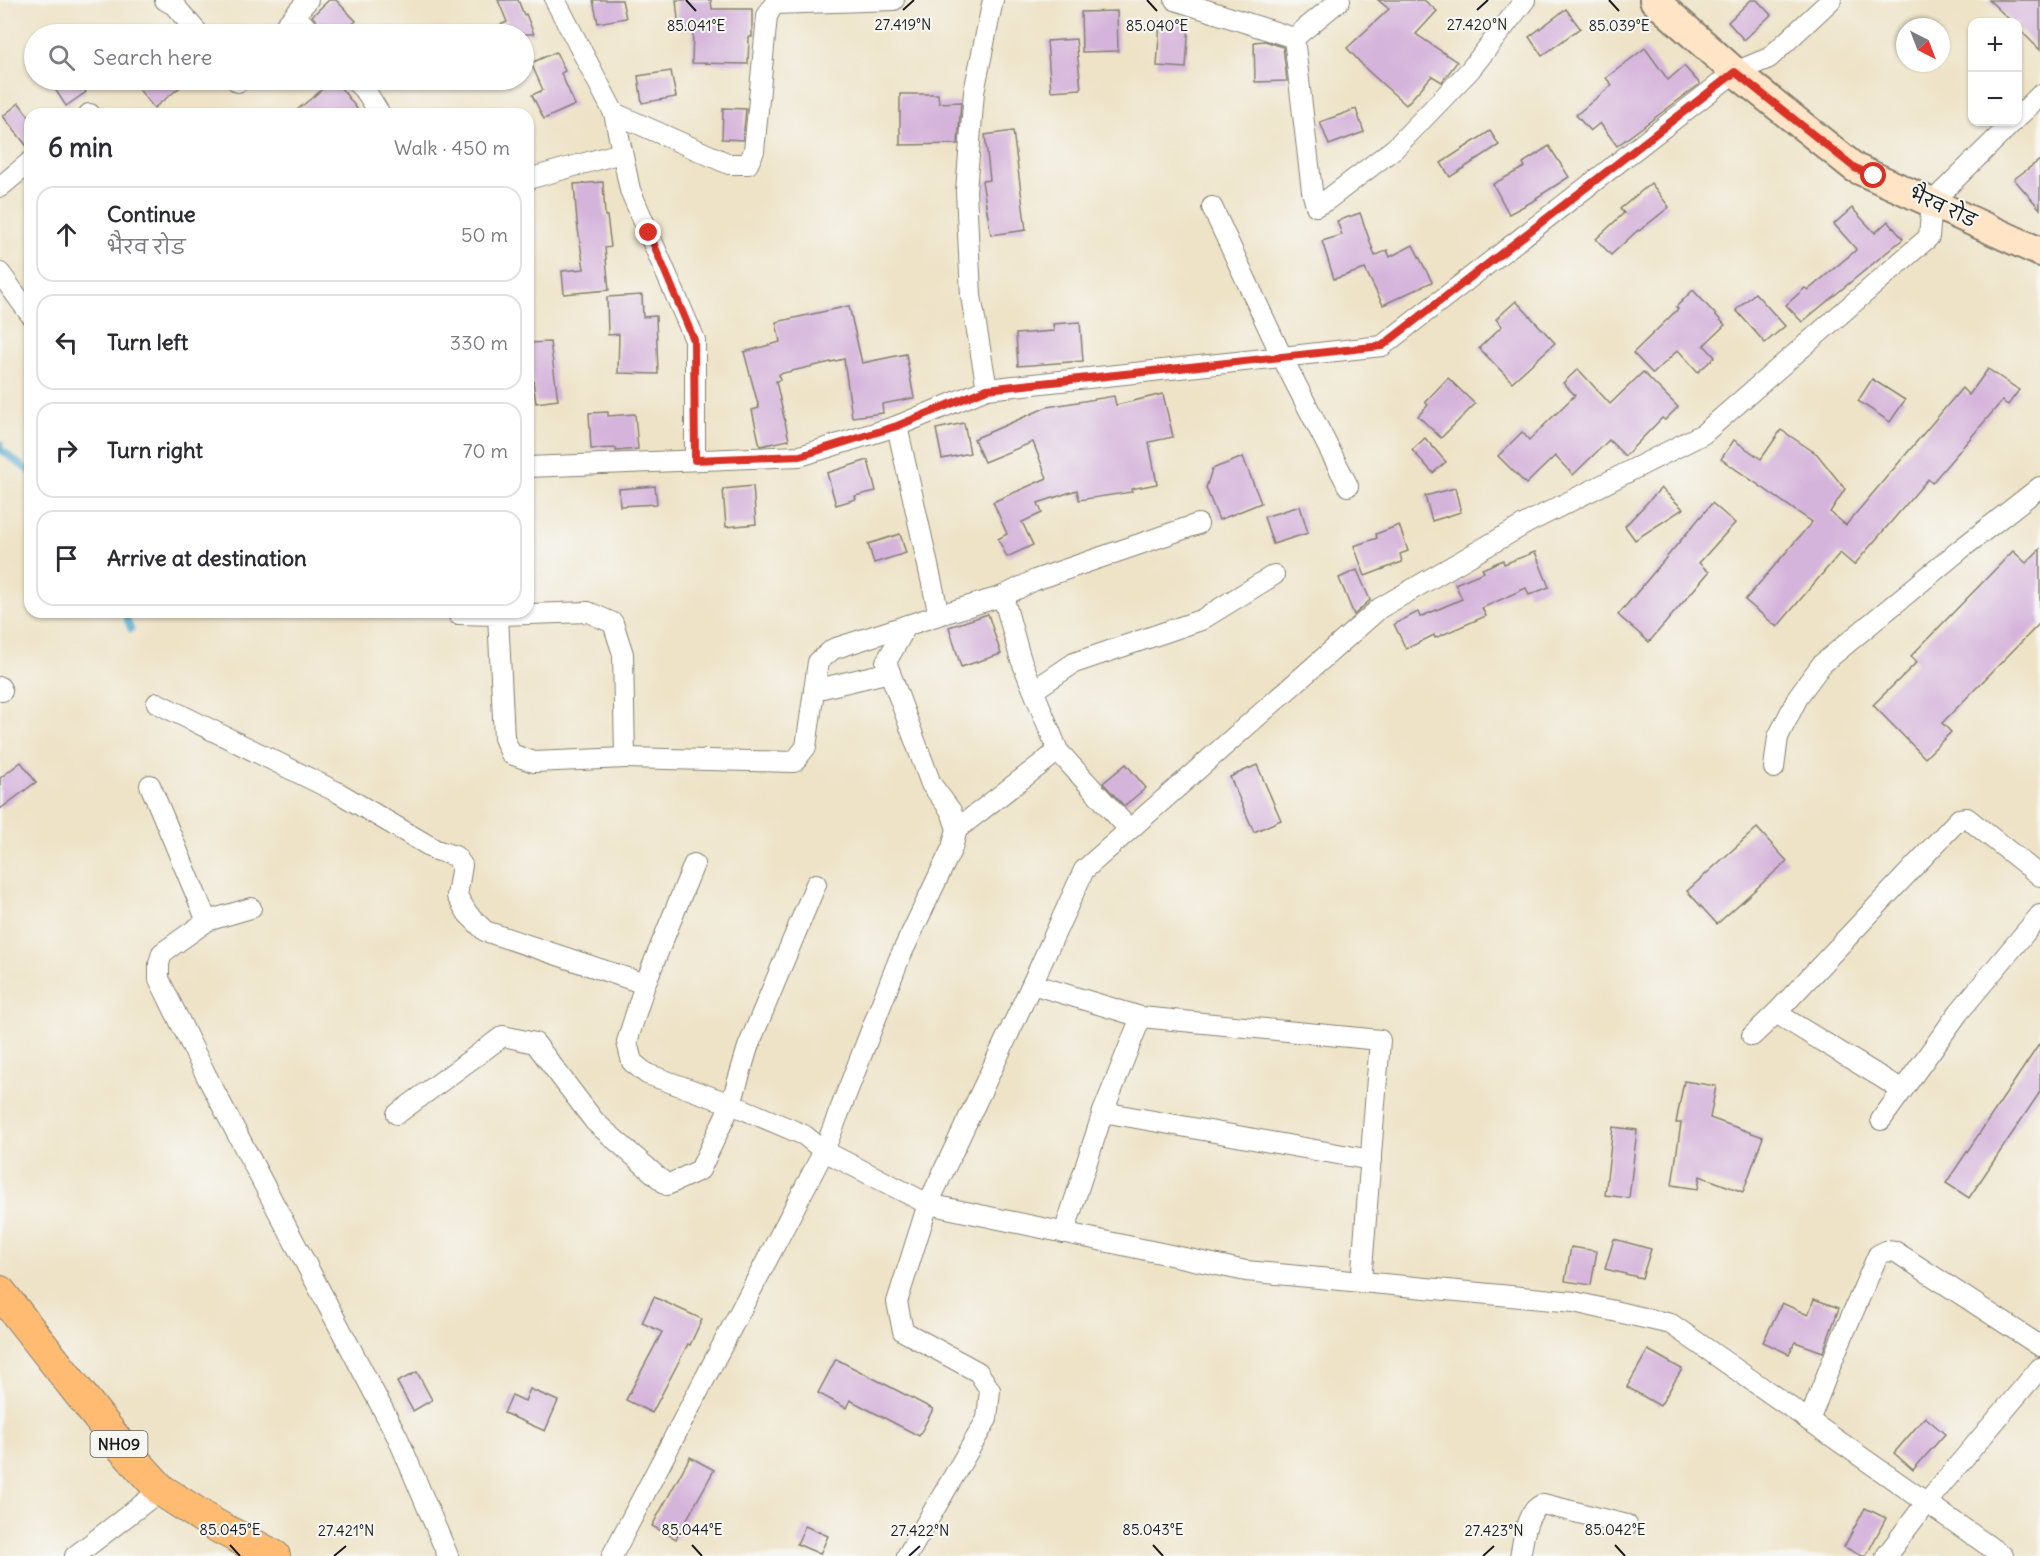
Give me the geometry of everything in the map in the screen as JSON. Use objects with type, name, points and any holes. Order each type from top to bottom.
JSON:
[{"type":"main road","name":"भैरव रोड","points":[[1654,0],[1735,72],[1855,168],[2040,252]]},
{"type":"main road","name":"NH09","points":[[4,1308],[161,1490],[215,1525],[274,1556]]},
{"type":"street","points":[[165,0],[174,5],[190,24]]},
{"type":"street","points":[[287,24],[308,0]]},
{"type":"street","points":[[555,0],[614,113],[630,190],[694,340],[695,460]]},
{"type":"street","points":[[614,113],[729,164],[748,164],[754,152],[767,16],[774,4],[894,0]]},
{"type":"street","points":[[987,389],[971,296],[966,191],[974,92],[993,0]]},
{"type":"street","points":[[1175,0],[1294,38]]},
{"type":"street","points":[[1294,38],[1340,0]]},
{"type":"street","points":[[1294,38],[1312,191],[1316,206],[1395,148],[1470,70],[1525,0]]},
{"type":"street","points":[[534,467],[800,456],[897,426],[987,389],[1382,346],[1735,72],[1769,58],[1831,0]]},
{"type":"street","points":[[295,15],[303,24]]},
{"type":"street","points":[[364,90],[376,108]]},
{"type":"street","points":[[2022,113],[2040,95]]},
{"type":"street","points":[[907,1556],[987,1419],[990,1390],[978,1372],[903,1331],[897,1302],[928,1204],[1084,870],[1380,608],[1527,523],[1703,434],[1929,237],[1932,202],[2009,126]]},
{"type":"street","points":[[534,177],[621,153]]},
{"type":"street","points":[[0,187],[24,167]]},
{"type":"street","points":[[1212,207],[1282,357],[1348,486]]},
{"type":"street","points":[[0,273],[24,306]]},
{"type":"street","points":[[897,426],[939,615]]},
{"type":"street","points":[[1774,768],[1778,737],[1799,695],[1822,664],[2040,487]]},
{"type":"street","points":[[498,618],[504,738],[511,754],[534,762],[625,758],[794,762],[806,747],[818,662],[833,649],[1003,596],[1035,580],[1198,524]]},
{"type":"street","points":[[1034,690],[1074,663],[1201,620],[1274,575]]},
{"type":"street","points":[[1003,596],[1020,657],[1058,751],[1129,830]]},
{"type":"street","points":[[534,614],[588,612],[613,623],[624,654],[625,758]]},
{"type":"street","points":[[615,1555],[824,1151],[899,959],[952,848],[957,829],[951,811],[931,784],[886,662],[907,625]]},
{"type":"street","points":[[814,690],[890,672]]},
{"type":"street","points":[[157,703],[339,793],[436,850],[455,856],[462,865],[457,896],[468,914],[486,931],[645,984]]},
{"type":"street","points":[[957,829],[1058,751]]},
{"type":"street","points":[[150,785],[207,921]]},
{"type":"street","points":[[1752,1036],[1959,819],[1967,818],[2040,876]]},
{"type":"street","points":[[694,864],[645,984],[627,1042],[632,1062],[647,1074],[731,1104],[804,1135],[824,1151],[928,1204],[1246,1271],[1574,1302],[1671,1324],[2003,1556]]},
{"type":"street","points":[[397,1114],[503,1036],[535,1043],[595,1122],[667,1185],[700,1170],[731,1104],[748,1047],[816,884]]},
{"type":"street","points":[[251,908],[207,921],[162,953],[159,979],[206,1076],[398,1438],[448,1556]]},
{"type":"street","points":[[1881,1119],[1959,1012],[2040,915]]},
{"type":"street","points":[[1032,984],[1141,1017],[1380,1040],[1361,1282]]},
{"type":"street","points":[[1776,1013],[1902,1090]]},
{"type":"street","points":[[1064,1233],[1103,1112],[1141,1017]]},
{"type":"street","points":[[1103,1112],[1371,1160]]},
{"type":"street","points":[[1809,1421],[1878,1255],[1886,1251],[1896,1252],[2040,1346]]},
{"type":"street","points":[[1886,1556],[1926,1503],[2040,1368]]},
{"type":"street","points":[[75,1556],[161,1490]]},
{"type":"street","points":[[1520,1556],[1531,1513],[1543,1504],[1627,1526]]},
{"type":"building","points":[[329,0],[336,0],[356,21],[353,24],[319,24],[312,16]]},
{"type":"building","points":[[498,0],[518,0],[530,24],[502,24],[507,22]]},
{"type":"building","points":[[593,0],[622,0],[626,18],[598,23]]},
{"type":"building","points":[[676,0],[711,0],[712,9],[752,9],[752,37],[749,37],[748,64],[692,63],[693,29],[679,30]]},
{"type":"building","points":[[1378,0],[1424,0],[1437,11],[1416,34],[1457,62],[1442,82],[1432,76],[1406,105],[1367,70],[1347,48],[1389,9]]},
{"type":"building","points":[[1751,0],[1757,0],[1771,15],[1744,40],[1728,22]]},
{"type":"building","points":[[1989,0],[2040,0],[2040,50],[2022,32],[2022,18],[2008,18]]},
{"type":"building","points":[[1566,9],[1580,28],[1542,56],[1529,37]]},
{"type":"building","points":[[1117,11],[1118,51],[1082,52],[1081,12]]},
{"type":"building","points":[[1160,21],[1189,23],[1186,68],[1157,66]]},
{"type":"building","points":[[1076,39],[1081,89],[1051,91],[1047,41]]},
{"type":"building","points":[[1265,41],[1283,47],[1287,81],[1255,82],[1254,42]]},
{"type":"building","points":[[1645,48],[1668,80],[1684,66],[1700,84],[1617,146],[1600,123],[1590,131],[1576,115],[1612,85],[1606,78]]},
{"type":"building","points":[[556,52],[565,71],[561,73],[575,105],[544,119],[532,95],[543,90],[534,70],[534,62]]},
{"type":"building","points":[[671,71],[676,97],[642,103],[638,76]]},
{"type":"building","points":[[56,90],[85,90],[86,92],[66,106]]},
{"type":"building","points":[[140,90],[176,90],[154,108]]},
{"type":"building","points":[[322,90],[343,90],[356,108],[299,108]]},
{"type":"building","points":[[900,94],[938,94],[939,103],[961,102],[958,144],[900,145]]},
{"type":"building","points":[[19,103],[24,110],[24,142],[3,116]]},
{"type":"building","points":[[723,108],[746,109],[743,140],[722,139]]},
{"type":"building","points":[[1356,109],[1364,132],[1329,145],[1320,122]]},
{"type":"building","points":[[1013,131],[1026,230],[991,235],[982,181],[990,180],[985,135]]},
{"type":"building","points":[[1490,131],[1499,145],[1450,177],[1441,163]]},
{"type":"building","points":[[1549,146],[1569,177],[1537,199],[1509,214],[1493,184],[1525,167],[1523,163]]},
{"type":"building","points":[[2040,160],[2040,209],[2014,179]]},
{"type":"building","points":[[603,182],[605,216],[607,216],[611,247],[605,248],[609,290],[564,294],[562,271],[584,269],[574,184]]},
{"type":"building","points":[[1651,183],[1669,207],[1638,230],[1611,255],[1596,239],[1624,213],[1620,209]]},
{"type":"building","points":[[1852,208],[1875,233],[1888,221],[1903,239],[1802,322],[1786,305],[1855,251],[1856,249],[1834,224]]},
{"type":"building","points":[[1360,213],[1375,256],[1387,250],[1390,257],[1413,245],[1432,282],[1383,305],[1365,269],[1334,279],[1322,241],[1342,235],[1337,221]]},
{"type":"building","points":[[1693,290],[1725,325],[1704,345],[1715,357],[1698,372],[1678,350],[1653,374],[1633,353],[1678,309],[1676,307]]},
{"type":"building","points":[[1755,293],[1785,326],[1765,343],[1736,310]]},
{"type":"building","points":[[642,295],[643,317],[656,316],[658,374],[618,373],[619,334],[608,335],[607,297]]},
{"type":"building","points":[[1516,301],[1555,343],[1512,382],[1479,348],[1502,326],[1496,319]]},
{"type":"building","points":[[849,306],[862,363],[906,354],[914,398],[882,404],[883,413],[852,417],[844,359],[779,374],[780,380],[776,381],[789,440],[760,446],[752,410],[759,408],[744,352],[780,342],[776,322]]},
{"type":"building","points":[[1080,322],[1083,361],[1018,366],[1016,334],[1054,331],[1053,324]]},
{"type":"building","points":[[550,342],[558,400],[536,403],[534,343]]},
{"type":"building","points":[[1578,369],[1610,404],[1643,372],[1678,407],[1665,420],[1662,418],[1625,456],[1609,440],[1573,475],[1555,456],[1526,484],[1498,456],[1522,432],[1529,440],[1575,395],[1563,383]]},
{"type":"building","points":[[1988,369],[2019,390],[2008,405],[2002,401],[1932,483],[1928,479],[1854,565],[1840,553],[1777,627],[1745,600],[1812,522],[1721,459],[1734,440],[1761,459],[1781,430],[1817,454],[1845,489],[1830,512],[1846,525],[1962,388],[1969,395]]},
{"type":"building","points":[[1448,378],[1475,404],[1441,438],[1418,416],[1428,405],[1425,402]]},
{"type":"building","points":[[1872,379],[1905,400],[1890,422],[1858,401]]},
{"type":"building","points":[[1163,394],[1173,437],[1149,442],[1157,484],[1131,489],[1132,492],[1079,500],[1077,490],[1038,503],[1042,513],[1022,522],[1033,545],[1007,557],[998,539],[1007,534],[993,502],[1047,478],[1033,442],[984,462],[974,439],[1047,407],[1114,396],[1116,405]]},
{"type":"building","points":[[608,412],[608,416],[635,414],[638,449],[616,451],[616,448],[591,449],[589,413]]},
{"type":"building","points":[[964,423],[970,453],[942,459],[936,429]]},
{"type":"building","points":[[1425,438],[1446,462],[1433,473],[1412,450]]},
{"type":"building","points":[[1243,457],[1261,503],[1219,520],[1206,488],[1212,469]]},
{"type":"building","points":[[868,460],[876,491],[855,496],[856,499],[836,505],[827,473]]},
{"type":"building","points":[[655,486],[657,504],[620,506],[619,489]]},
{"type":"building","points":[[753,486],[756,524],[726,527],[723,489]]},
{"type":"building","points":[[1455,488],[1461,512],[1432,521],[1425,496]]},
{"type":"building","points":[[1661,488],[1683,509],[1635,540],[1625,526]]},
{"type":"building","points":[[1712,503],[1735,523],[1699,563],[1709,572],[1649,642],[1618,615]]},
{"type":"building","points":[[1300,506],[1308,533],[1273,544],[1264,517]]},
{"type":"building","points":[[1399,525],[1408,551],[1400,554],[1402,562],[1365,576],[1354,546],[1377,538],[1376,534]]},
{"type":"building","points":[[900,534],[906,553],[874,563],[868,544]]},
{"type":"building","points":[[2040,549],[2040,623],[1942,723],[1951,732],[1925,758],[1873,705],[1917,662],[1911,656],[2013,551],[2026,563]]},
{"type":"building","points":[[1535,552],[1549,587],[1529,595],[1526,588],[1482,608],[1486,616],[1435,638],[1434,635],[1406,649],[1394,624],[1418,612],[1420,617],[1462,599],[1455,584],[1484,572],[1482,569],[1503,560],[1504,564]]},
{"type":"building","points":[[1357,570],[1370,600],[1354,615],[1339,578]]},
{"type":"building","points":[[988,614],[1001,654],[961,667],[949,627]]},
{"type":"building","points":[[21,762],[36,782],[0,809],[0,778]]},
{"type":"building","points":[[1126,764],[1146,788],[1124,806],[1103,783]]},
{"type":"building","points":[[1257,765],[1281,820],[1254,832],[1230,777]]},
{"type":"building","points":[[1757,828],[1787,861],[1717,924],[1687,891]]},
{"type":"building","points":[[2040,1043],[2040,1092],[1969,1198],[1946,1183]]},
{"type":"building","points":[[1684,1081],[1716,1086],[1710,1118],[1763,1137],[1743,1192],[1700,1176],[1698,1189],[1672,1185],[1681,1123],[1676,1123]]},
{"type":"building","points":[[1613,1127],[1637,1130],[1629,1198],[1605,1195]]},
{"type":"building","points":[[1614,1239],[1651,1249],[1642,1278],[1605,1269]]},
{"type":"building","points":[[1571,1247],[1597,1251],[1591,1285],[1565,1281]]},
{"type":"building","points":[[654,1297],[702,1319],[652,1413],[626,1400],[662,1332],[642,1323]]},
{"type":"building","points":[[1814,1299],[1839,1308],[1823,1352],[1795,1342],[1789,1354],[1763,1342],[1782,1303],[1808,1315]]},
{"type":"building","points":[[1648,1350],[1682,1369],[1660,1406],[1627,1387]]},
{"type":"building","points":[[836,1359],[933,1409],[919,1436],[850,1400],[846,1408],[818,1393]]},
{"type":"building","points":[[417,1372],[432,1400],[413,1411],[397,1382]]},
{"type":"building","points":[[530,1389],[558,1401],[545,1431],[504,1413],[512,1395],[525,1401]]},
{"type":"building","points":[[1925,1417],[1945,1434],[1913,1470],[1894,1453]]},
{"type":"building","points":[[690,1457],[714,1470],[676,1539],[652,1526]]},
{"type":"building","points":[[1865,1508],[1886,1518],[1866,1556],[1862,1556],[1844,1547]]},
{"type":"building","points":[[805,1526],[828,1536],[820,1554],[797,1544]]},
{"type":"waterway","points":[[0,444],[0,449],[24,467]]},
{"type":"waterway","points":[[126,618],[131,629]]},
{"type":"route","points":[[649,233],[694,340],[695,460],[800,456],[897,426],[987,389],[1382,346],[1735,72],[1855,168],[1874,176]]}]
